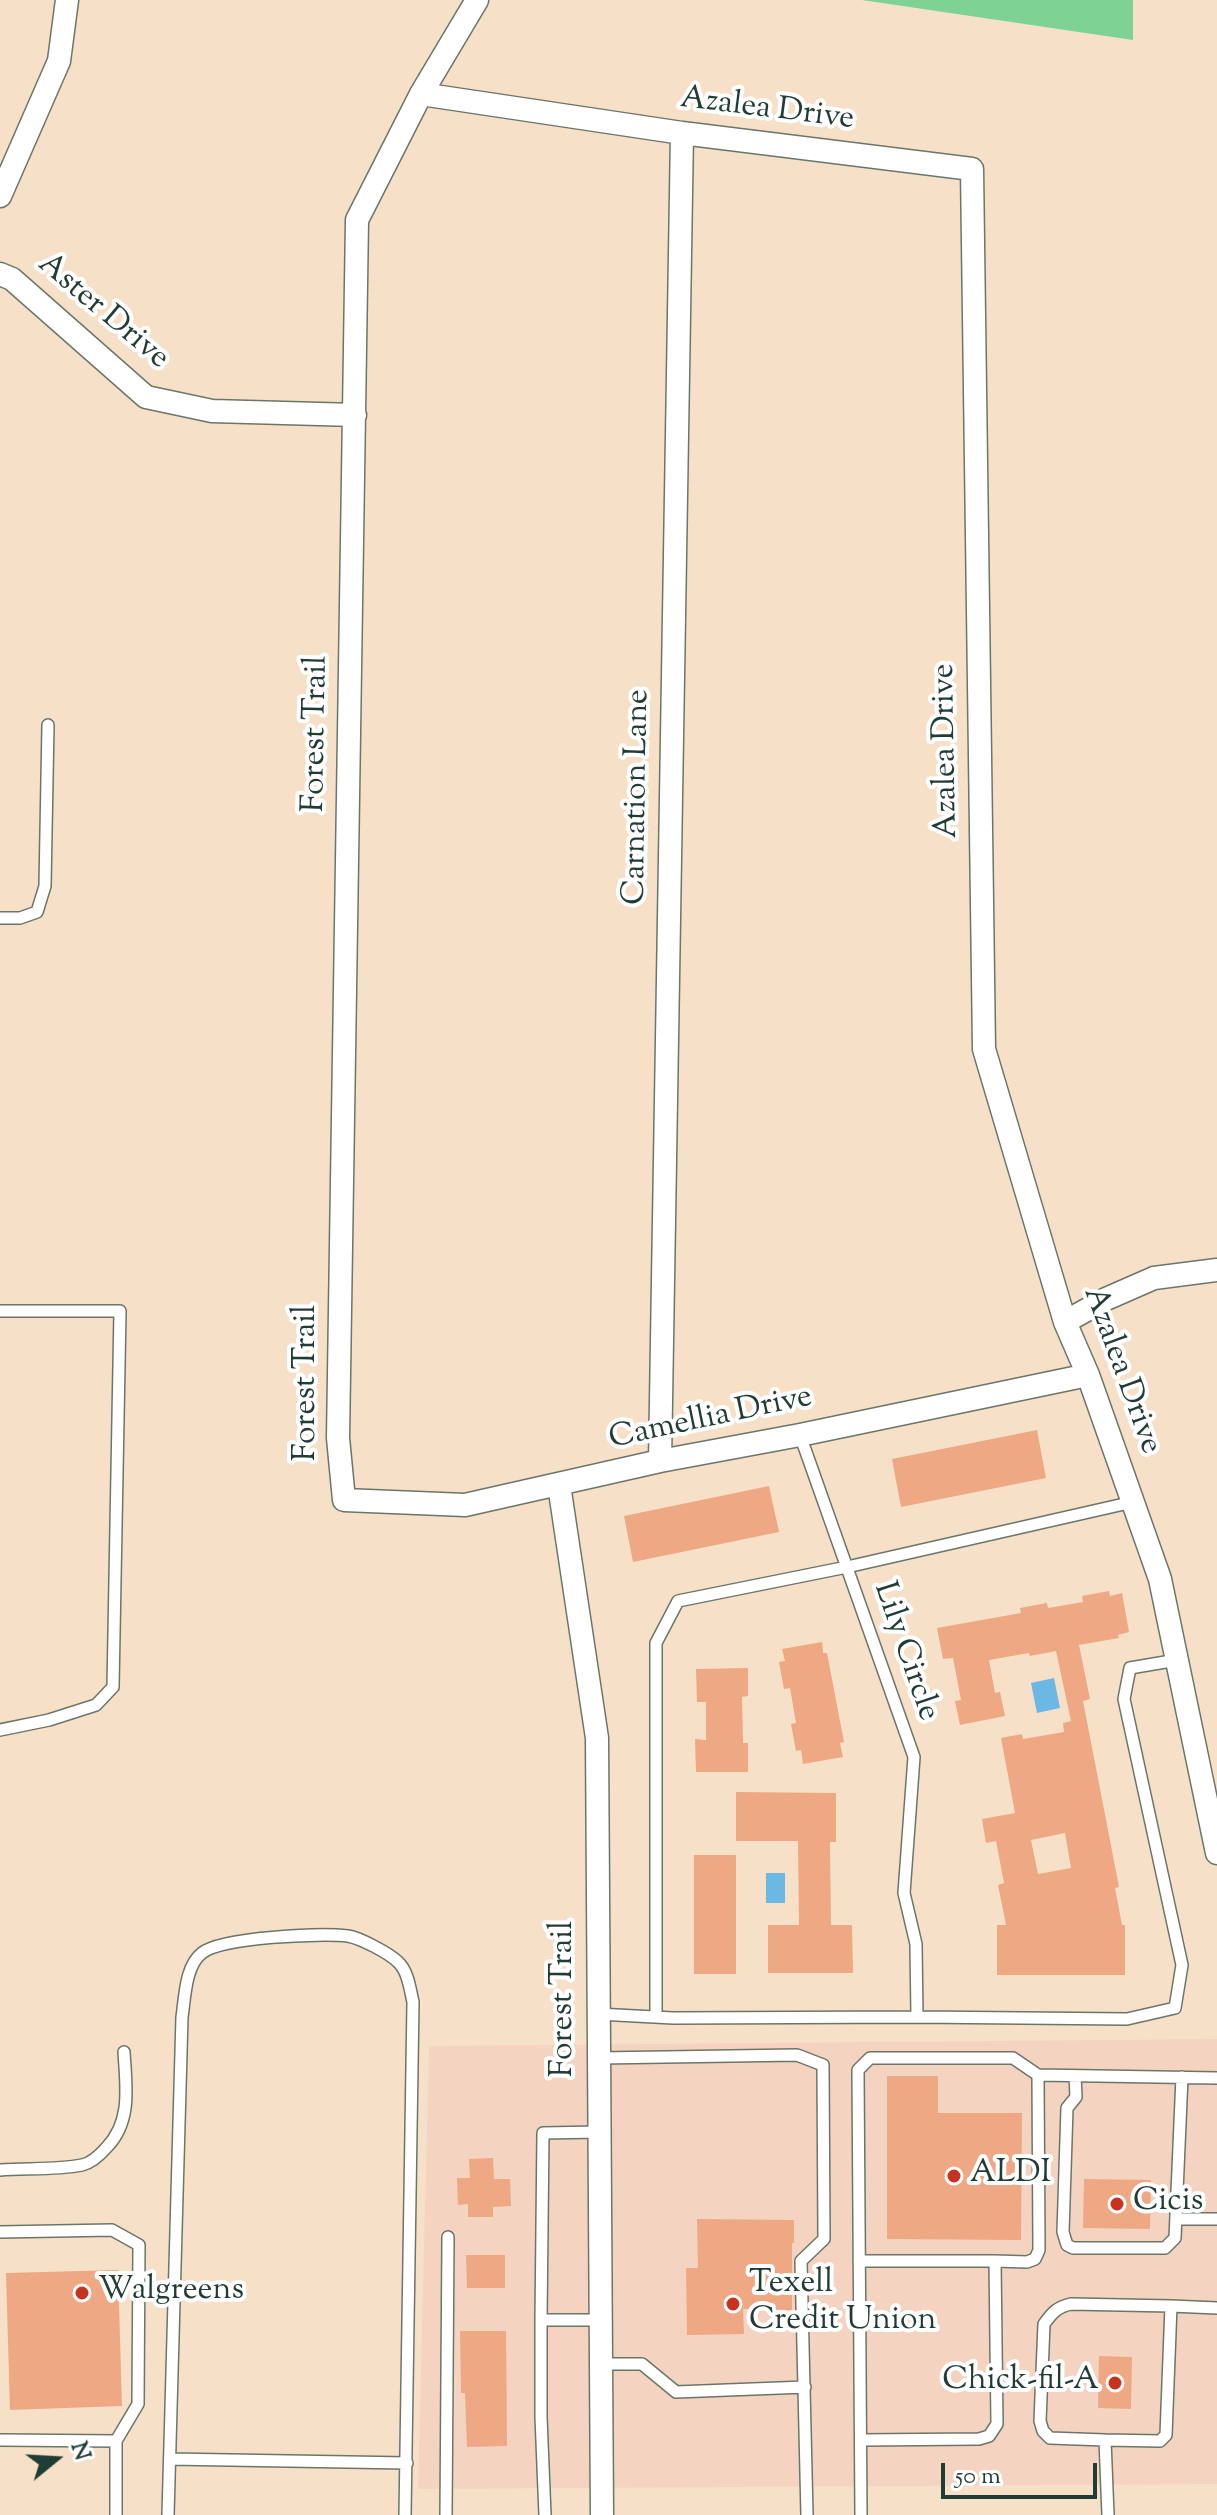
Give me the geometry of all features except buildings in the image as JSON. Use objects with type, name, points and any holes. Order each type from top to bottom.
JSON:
[{"type":"street","points":[[0,196],[59,61],[67,0]]},
{"type":"street","name":"Forest Trail","points":[[344,1500],[338,1438],[357,220],[421,94],[477,0]]},
{"type":"street","name":"Azalea Drive","points":[[421,94],[682,133],[972,169],[984,1049],[1065,1322],[1088,1375],[1160,1579],[1217,1853]]},
{"type":"street","name":"Carnation Lane","points":[[660,1461],[682,133]]},
{"type":"street","name":"Aster Drive","points":[[0,274],[12,279],[146,397],[212,411],[355,415]]},
{"type":"street","points":[[1065,1322],[1106,1299],[1154,1278],[1217,1270]]},
{"type":"street","name":"Camellia Drive","points":[[344,1500],[465,1505],[660,1461],[1088,1375]]},
{"type":"street","name":"Forest Trail","points":[[559,1485],[597,1738],[602,2515]]},
{"type":"lane","points":[[0,918],[20,918],[37,912],[45,886],[48,725]]},
{"type":"lane","points":[[0,1311],[120,1311],[113,1687],[96,1705],[49,1720],[0,1730]]},
{"type":"lane","name":"Lily Circle","points":[[800,1435],[914,1757],[904,1893],[916,1944],[917,2017]]},
{"type":"lane","points":[[656,2017],[656,1643],[678,1601],[847,1567],[1133,1502]]},
{"type":"lane","points":[[598,2014],[656,2017],[1127,2019],[1175,2008],[1182,1965],[1124,1699],[1130,1668],[1177,1660]]},
{"type":"lane","points":[[168,2515],[182,2017],[192,1965],[200,1953],[238,1941],[350,1936],[399,1962],[413,2002],[405,2515]]},
{"type":"lane","points":[[0,2170],[85,2165],[99,2156],[123,2124],[127,2095],[124,2052]]},
{"type":"lane","points":[[599,2058],[797,2055],[823,2065],[824,2239],[801,2261],[807,2515]]},
{"type":"lane","points":[[861,2515],[858,2070],[864,2062],[870,2058],[1013,2058],[1038,2075],[1217,2078]]},
{"type":"lane","points":[[859,2261],[1027,2262],[1035,2259],[1039,2250],[1038,2075]]},
{"type":"lane","points":[[1075,2076],[1076,2097],[1067,2108],[1063,2232],[1067,2245],[1073,2248],[1165,2248],[1175,2238],[1182,2077]]},
{"type":"lane","points":[[545,2515],[541,2417],[543,2133],[599,2132]]},
{"type":"lane","points":[[1176,2219],[1217,2219]]},
{"type":"lane","points":[[0,2232],[112,2230],[139,2245],[138,2404],[116,2441],[116,2515]]},
{"type":"lane","points":[[446,2515],[448,2237]]},
{"type":"lane","points":[[861,2440],[979,2439],[989,2436],[997,2424],[995,2261]]},
{"type":"lane","points":[[1171,2306],[1166,2435],[1160,2441],[1050,2438],[1043,2431],[1040,2421],[1044,2324],[1060,2306],[1071,2304],[1171,2306],[1217,2308]]},
{"type":"lane","points":[[541,2320],[600,2320]]},
{"type":"lane","points":[[601,2364],[642,2364],[676,2392],[805,2387]]},
{"type":"lane","points":[[0,2440],[116,2441]]},
{"type":"lane","points":[[1105,2440],[1108,2515]]},
{"type":"lane","points":[[170,2459],[407,2463]]},
{"type":"shaded area","points":[[1217,2039],[1217,2484],[418,2489],[429,2046]]},
{"type":"green space","points":[[862,0],[1133,0],[1133,40]]},
{"type":"water","points":[[1054,1678],[1060,1708],[1037,1713],[1031,1683]]},
{"type":"water","points":[[766,1873],[785,1873],[785,1903],[766,1903]]},
{"type":"place","name":"ALDI","points":[[954,2176]]},
{"type":"place","name":"Cicis","points":[[1117,2204]]},
{"type":"place","name":"Walgreens","points":[[82,2293]]},
{"type":"place","name":"Texell Credit Union","points":[[733,2304]]},
{"type":"place","name":"Chick-fil-A","points":[[1115,2383]]}]
